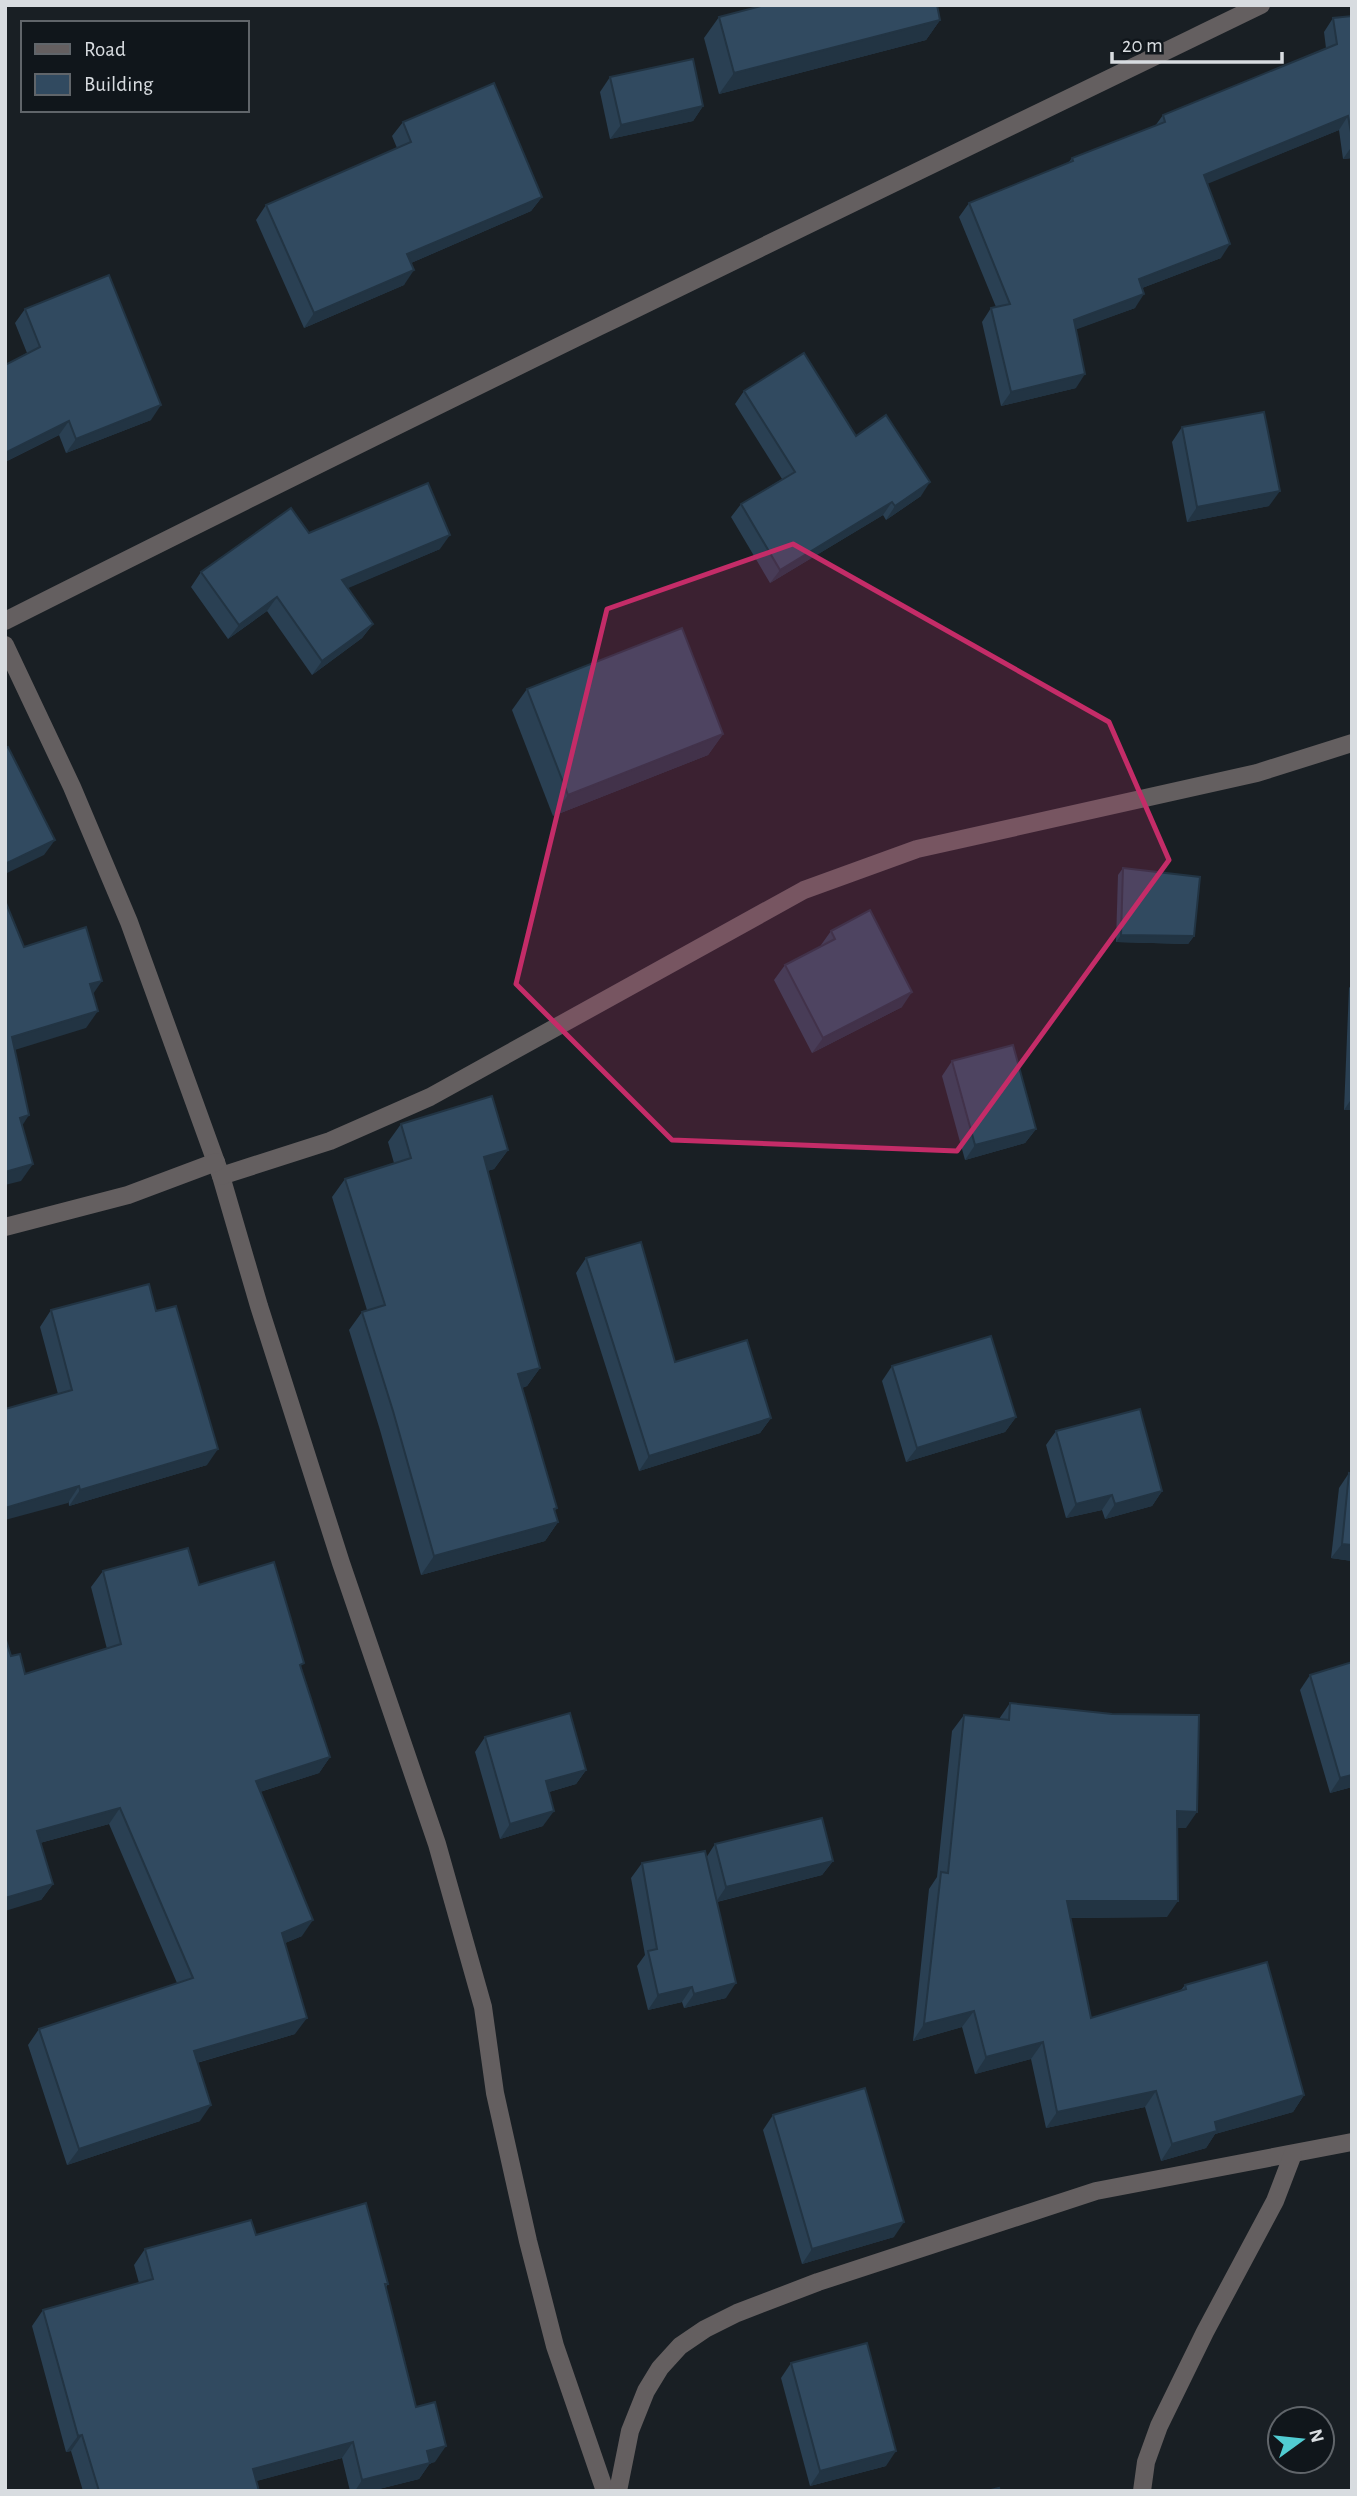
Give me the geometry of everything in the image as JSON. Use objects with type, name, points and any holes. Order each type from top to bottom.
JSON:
[{"type":"street","points":[[5,621],[716,269],[1261,5]]},
{"type":"street","points":[[5,646],[72,787],[129,922],[219,1169],[336,1550],[437,1844],[483,2007],[495,2093],[555,2346],[605,2491]]},
{"type":"street","points":[[5,1227],[330,1141],[430,1097],[804,890],[917,849],[1257,773],[1352,743]]},
{"type":"street","points":[[618,2491],[630,2431],[646,2390],[660,2368],[680,2346],[705,2329],[737,2313],[818,2282],[1096,2191],[1352,2142]]},
{"type":"street","points":[[1142,2491],[1146,2462],[1159,2426],[1199,2342],[1275,2201],[1293,2154]]},
{"type":"highlighted area","points":[[793,544],[1109,722],[1169,860],[957,1151],[672,1140],[516,984],[607,609]]},
{"type":"building","points":[[765,5],[937,5],[940,20],[734,73],[719,17]]},
{"type":"building","points":[[1352,16],[1352,138],[1348,116],[1204,175],[1230,244],[1139,279],[1144,294],[1074,320],[1085,374],[1011,392],[991,308],[1010,304],[969,203],[1073,161],[1072,158],[1165,122],[1163,115],[1337,44],[1333,18]]},
{"type":"building","points":[[693,59],[703,106],[621,125],[610,77]]},
{"type":"building","points":[[494,83],[542,197],[407,254],[414,270],[314,313],[266,205],[411,142],[403,122]]},
{"type":"building","points":[[109,275],[161,405],[76,439],[69,421],[5,453],[5,365],[40,347],[25,309]]},
{"type":"building","points":[[804,353],[856,436],[886,415],[930,482],[895,506],[892,502],[780,570],[741,504],[795,472],[744,391]]},
{"type":"building","points":[[1264,412],[1280,491],[1197,507],[1182,427]]},
{"type":"building","points":[[428,483],[450,535],[342,580],[373,624],[322,661],[277,597],[239,625],[201,572],[291,508],[309,533]]},
{"type":"building","points":[[682,628],[723,734],[568,795],[527,689]]},
{"type":"building","points":[[8,747],[55,840],[5,864],[5,748]]},
{"type":"building","points":[[1123,868],[1200,877],[1194,936],[1121,935]]},
{"type":"building","points":[[5,903],[24,947],[86,927],[102,981],[90,984],[98,1011],[12,1037],[29,1115],[20,1118],[33,1164],[5,1172]]},
{"type":"building","points":[[870,910],[912,992],[823,1038],[785,965],[835,939],[831,931]]},
{"type":"building","points":[[1013,1045],[1036,1129],[975,1145],[952,1061]]},
{"type":"building","points":[[492,1096],[508,1150],[484,1157],[540,1368],[518,1374],[557,1508],[554,1509],[558,1522],[434,1556],[362,1312],[385,1305],[345,1179],[411,1158],[401,1124]]},
{"type":"building","points":[[641,1242],[675,1362],[747,1340],[771,1418],[649,1456],[586,1258]]},
{"type":"building","points":[[149,1284],[156,1311],[176,1306],[218,1449],[80,1490],[79,1486],[5,1508],[5,1409],[72,1390],[51,1310]]},
{"type":"building","points":[[991,1336],[1016,1417],[917,1448],[892,1366]]},
{"type":"building","points":[[1140,1409],[1162,1491],[1115,1504],[1112,1495],[1076,1504],[1056,1431]]},
{"type":"building","points":[[1349,1473],[1352,1474],[1352,1545],[1342,1544]]},
{"type":"building","points":[[188,1548],[199,1585],[274,1562],[304,1663],[300,1665],[330,1757],[256,1781],[313,1920],[282,1933],[307,2018],[194,2051],[211,2105],[79,2149],[39,2029],[193,1978],[120,1808],[37,1831],[53,1884],[5,1898],[5,1637],[11,1656],[20,1654],[25,1674],[121,1644],[103,1571]]},
{"type":"building","points":[[1352,1662],[1352,1775],[1340,1778],[1310,1675]]},
{"type":"building","points":[[1010,1703],[1112,1714],[1199,1715],[1197,1812],[1177,1811],[1178,1901],[1067,1901],[1091,2018],[1186,1989],[1185,1985],[1267,1962],[1304,2095],[1215,2122],[1217,2131],[1172,2144],[1156,2091],[1057,2112],[1043,2042],[986,2057],[974,2011],[924,2024],[941,1872],[948,1873],[964,1715],[1009,1720]]},
{"type":"building","points":[[570,1713],[586,1770],[546,1781],[554,1811],[510,1824],[485,1737]]},
{"type":"building","points":[[822,1818],[833,1861],[726,1887],[715,1844]]},
{"type":"building","points":[[705,1851],[736,1983],[694,1994],[692,1987],[658,1995],[648,1951],[657,1949],[642,1863]]},
{"type":"building","points":[[865,2088],[904,2222],[812,2249],[773,2115]]},
{"type":"building","points":[[366,2203],[416,2407],[435,2402],[446,2446],[427,2451],[430,2463],[362,2480],[353,2442],[253,2469],[259,2491],[99,2491],[82,2435],[78,2436],[43,2310],[153,2279],[145,2249],[251,2220],[256,2235]]},
{"type":"building","points":[[867,2343],[896,2451],[820,2471],[791,2363]]}]
